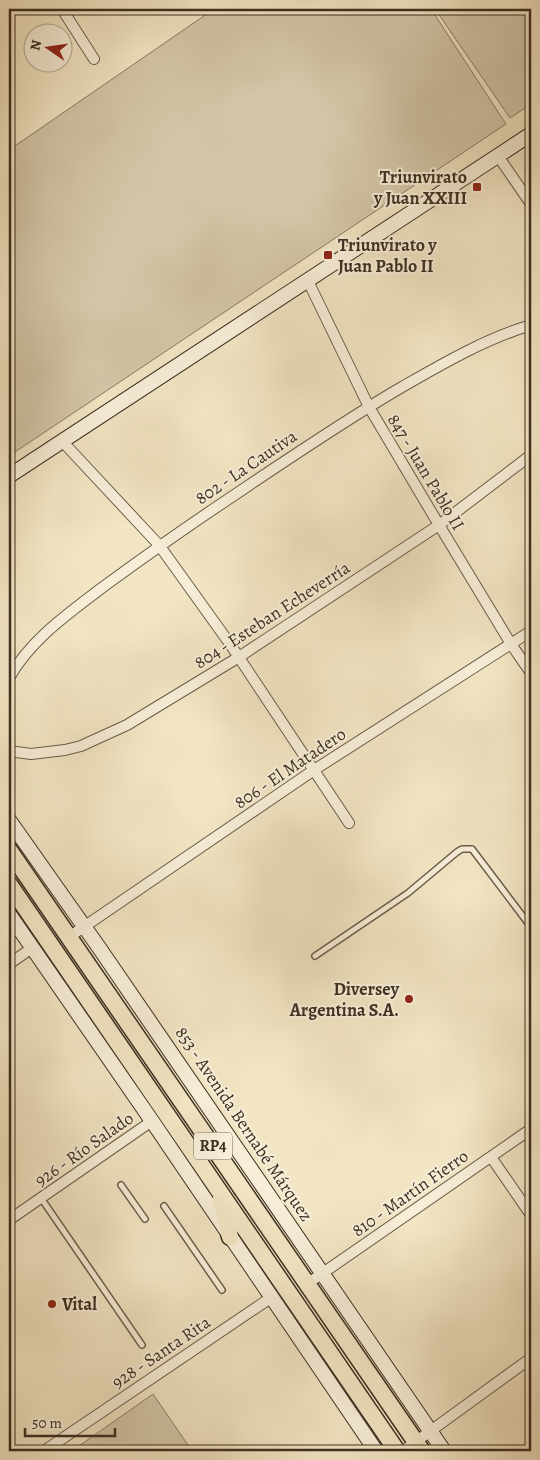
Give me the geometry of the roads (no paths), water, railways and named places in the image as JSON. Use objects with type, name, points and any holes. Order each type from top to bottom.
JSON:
[{"type":"main road","name":"RP4","points":[[9,850],[307,1284],[414,1448]]},
{"type":"main road","name":"RP4","points":[[9,884],[397,1451]]},
{"type":"main road","points":[[218,1189],[230,1238]]},
{"type":"street","points":[[62,9],[94,60]]},
{"type":"street","points":[[9,476],[531,134]]},
{"type":"street","points":[[498,156],[531,204]]},
{"type":"street","name":"847 - Juan Pablo II","points":[[307,280],[368,407],[511,644],[531,672]]},
{"type":"street","name":"802 - La Cautiva","points":[[9,678],[31,646],[60,620],[159,545],[368,407],[453,358],[498,337],[531,325]]},
{"type":"street","points":[[62,441],[159,545],[238,657],[349,823]]},
{"type":"street","name":"804 - Esteban Echeverría","points":[[9,751],[32,754],[48,753],[88,743],[127,725],[238,657],[439,525],[531,455]]},
{"type":"street","name":"806 - El Matadero","points":[[69,937],[314,770],[531,631]]},
{"type":"street","name":"853 - Avenida Bernabé Márquez","points":[[9,820],[85,927],[444,1451]]},
{"type":"street","points":[[9,914],[376,1451]]},
{"type":"street","points":[[9,964],[32,948]]},
{"type":"street","name":"926 - Río Salado","points":[[9,1220],[152,1121]]},
{"type":"street","name":"810 - Martín Fierro","points":[[307,1284],[531,1129]]},
{"type":"street","points":[[491,1157],[531,1216]]},
{"type":"street","name":"928 - Santa Rita","points":[[44,1451],[272,1298]]},
{"type":"street","points":[[414,1448],[430,1431],[531,1358]]},
{"type":"lane","points":[[315,956],[408,894],[462,849],[472,849],[531,928]]},
{"type":"lane","points":[[121,1184],[145,1219]]},
{"type":"lane","points":[[41,1198],[142,1346]]},
{"type":"lane","points":[[164,1206],[222,1290]]},
{"type":"place","name":"Triunvirato y Juan XXIII","points":[[477,187]]},
{"type":"place","name":"Triunvirato y Juan Pablo II","points":[[328,255]]},
{"type":"place","name":"Diversey Argentina S.A.","points":[[409,999]]},
{"type":"place","name":"Vital","points":[[52,1304]]}]
